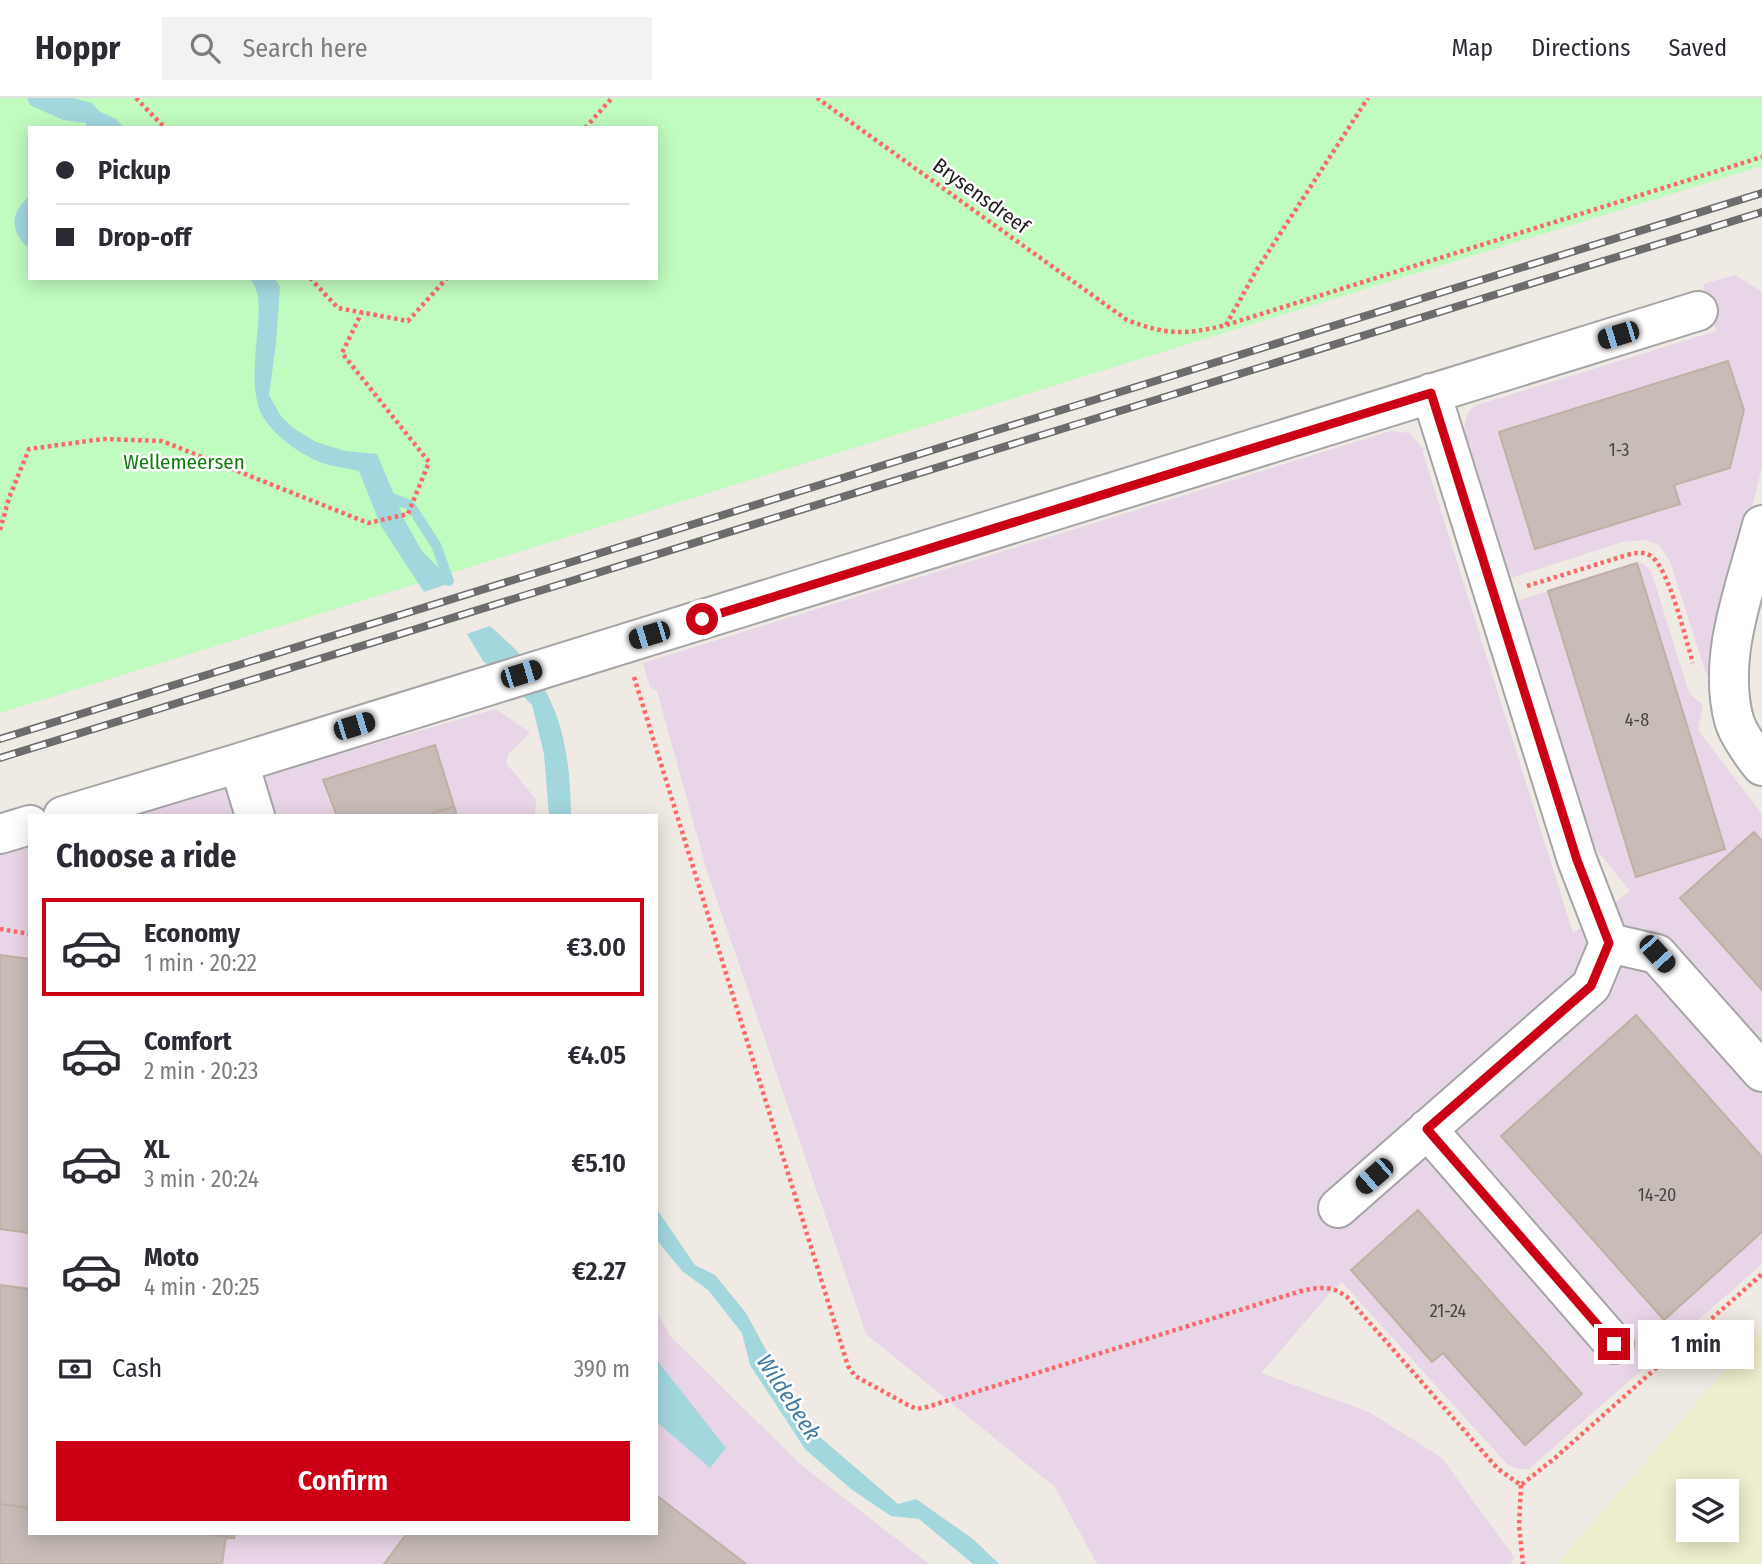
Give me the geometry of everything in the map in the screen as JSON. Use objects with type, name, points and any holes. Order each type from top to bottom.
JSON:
[{"type":"street","points":[[69,814],[1698,311]]},
{"type":"street","points":[[1338,1208],[1591,986],[1609,943],[1577,860],[1431,393]]},
{"type":"street","points":[[1762,525],[1731,641],[1729,675],[1734,723],[1762,766]]},
{"type":"street","points":[[239,763],[254,814]]},
{"type":"street","points":[[0,834],[28,826]]},
{"type":"street","points":[[1609,943],[1657,954],[1762,1072]]},
{"type":"street","points":[[1427,1129],[1614,1344]]},
{"type":"path","points":[[136,98],[162,126]]},
{"type":"path","points":[[587,126],[612,98]]},
{"type":"path","name":"Brysensdreef","points":[[817,98],[1127,320],[1157,331],[1196,333],[1226,325],[1762,157]]},
{"type":"path","points":[[1226,325],[1256,271],[1368,98]]},
{"type":"path","points":[[312,280],[338,308],[408,321],[445,280]]},
{"type":"path","points":[[0,530],[9,498],[29,449],[103,439],[162,441],[368,523],[408,514],[429,463],[342,353],[362,312]]},
{"type":"path","points":[[1493,596],[1638,552],[1650,555],[1664,570],[1700,686],[1731,705]]},
{"type":"path","points":[[623,643],[848,1366],[855,1376],[917,1409],[928,1407],[1301,1291],[1319,1287],[1335,1288],[1347,1297],[1498,1469],[1521,1485]]},
{"type":"path","points":[[0,929],[28,934]]},
{"type":"path","points":[[1524,1564],[1519,1526],[1521,1485],[1762,1274]]},
{"type":"shaded area","points":[[1735,275],[1762,292],[1762,467],[1710,679],[1706,674],[1670,561],[1659,545],[1645,540],[1622,542],[1511,578],[1466,437],[1422,450],[1573,933],[1630,891],[1592,844],[1517,601],[1637,563],[1643,564],[1651,571],[1689,693],[1703,705],[1698,730],[1762,814],[1762,1264],[1529,1469],[1517,1469],[1507,1464],[1342,1282],[1261,1373],[1369,1412],[1442,1458],[1514,1557],[1511,1564],[1097,1564],[1055,1487],[866,1334],[706,868],[657,691],[650,687],[643,663],[1391,431],[1410,433],[1422,448],[1466,435],[1464,426],[1468,413],[1480,404],[1716,331],[1703,284]]},
{"type":"shaded area","points":[[496,709],[530,733],[508,754],[506,763],[536,799],[535,814],[124,814],[336,750],[338,754]]},
{"type":"shaded area","points":[[28,844],[28,1535],[658,1535],[658,1314],[670,1336],[800,1464],[929,1564],[0,1564],[0,852]]},
{"type":"green space","name":"Wellemeersen","points":[[0,98],[1762,98],[1762,166],[0,713]]},
{"type":"green space","points":[[1760,1330],[1762,1333],[1762,1564],[1557,1564]]},
{"type":"water","points":[[27,98],[73,98],[92,103],[99,111],[116,119],[122,126],[86,126],[86,123],[63,120],[30,105]]},
{"type":"water","points":[[28,197],[28,246],[19,238],[15,229],[15,219],[20,206]]},
{"type":"water","points":[[251,280],[276,280],[280,286],[269,395],[280,415],[293,428],[316,442],[345,451],[377,454],[405,521],[422,551],[453,582],[424,592],[381,526],[359,471],[317,461],[280,437],[265,420],[257,401],[255,382],[259,311]]},
{"type":"water","points":[[490,626],[522,657],[547,693],[562,732],[566,751],[571,814],[549,814],[544,754],[532,705],[504,676],[483,661],[467,634]]},
{"type":"water","points":[[658,1211],[695,1265],[715,1275],[746,1313],[815,1433],[898,1504],[916,1499],[973,1539],[999,1564],[973,1564],[919,1519],[891,1516],[851,1489],[805,1449],[750,1365],[742,1333],[708,1290],[682,1271],[658,1241]]},
{"type":"water","points":[[658,1362],[726,1448],[710,1468],[658,1423]]},
{"type":"building","points":[[1728,361],[1744,410],[1730,468],[1674,485],[1680,504],[1535,549],[1499,432]]},
{"type":"building","points":[[1637,563],[1725,849],[1636,877],[1548,591]]},
{"type":"building","points":[[435,745],[454,806],[431,814],[336,814],[323,780]]},
{"type":"building","points":[[454,806],[456,814],[431,814]]},
{"type":"building","points":[[1754,832],[1762,841],[1762,990],[1680,898]]},
{"type":"building","points":[[0,955],[28,959],[28,1233],[0,1229]]},
{"type":"building","points":[[1636,1015],[1762,1157],[1762,1232],[1664,1320],[1501,1136]]},
{"type":"building","points":[[1418,1210],[1582,1394],[1525,1445],[1443,1353],[1432,1362],[1351,1270]]},
{"type":"building","points":[[0,1285],[28,1289],[28,1508],[0,1504]]},
{"type":"building","points":[[658,1497],[746,1564],[384,1564],[406,1535],[658,1535]]},
{"type":"building","points":[[0,1504],[28,1508],[28,1535],[226,1537],[222,1564],[0,1564]]},
{"type":"waterway","name":"Wildebeek","points":[[386,496],[410,505],[436,545],[449,581]]},
{"type":"railway","points":[[0,739],[1762,193]]},
{"type":"railway","points":[[0,758],[1762,212]]},
{"type":"route","points":[[702,619],[1431,393],[1577,860],[1609,943],[1591,986],[1427,1129],[1614,1344]]}]
